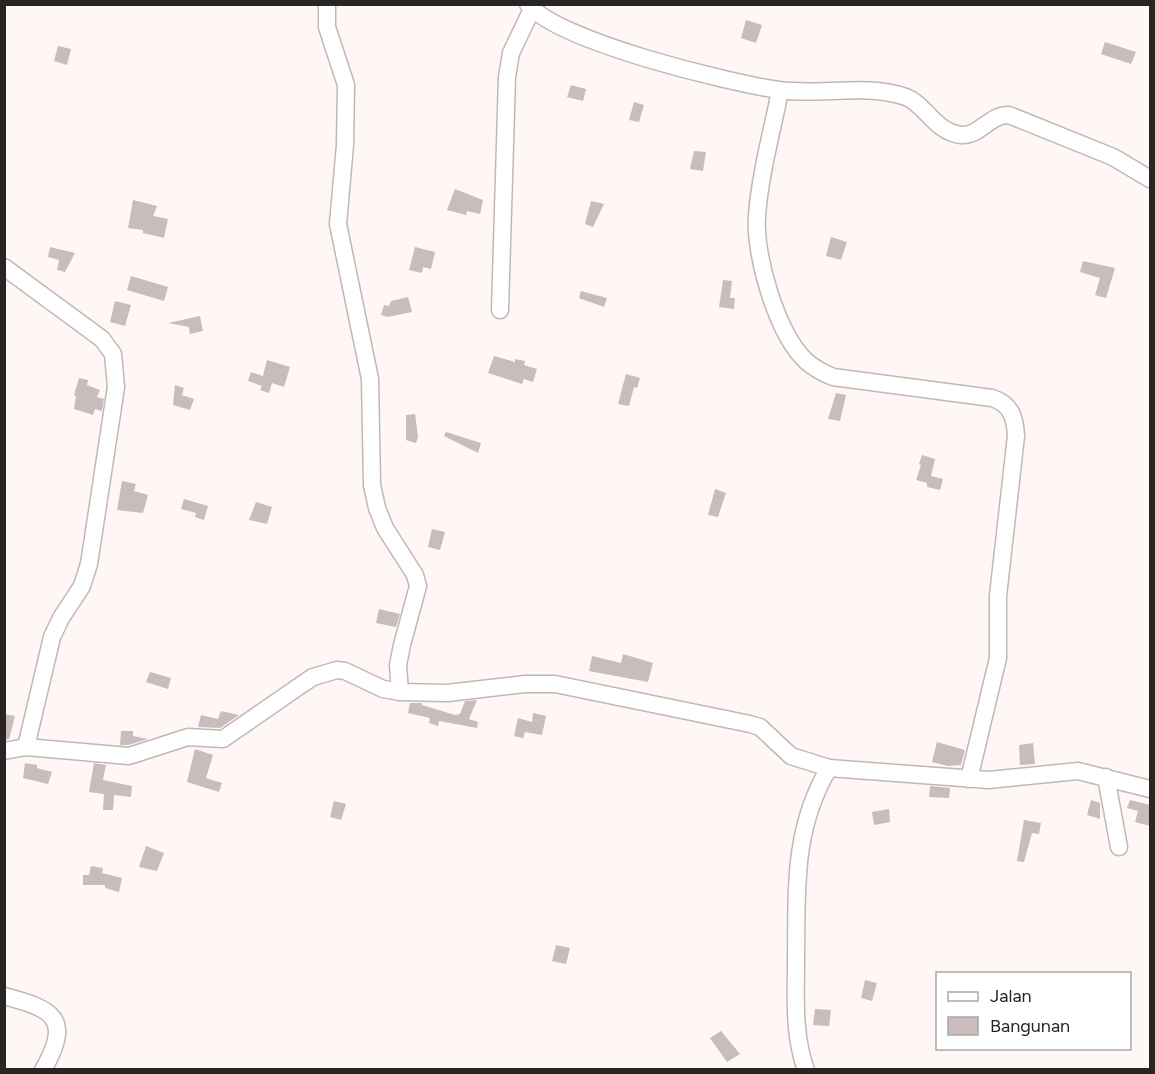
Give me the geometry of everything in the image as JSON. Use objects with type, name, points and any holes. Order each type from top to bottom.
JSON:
[{"type":"street","points":[[327,4],[327,27],[346,85],[345,145],[338,224],[370,379],[372,485],[377,508],[386,528],[415,575],[418,586],[402,645],[399,665],[400,692]]},
{"type":"street","points":[[500,310],[507,77],[511,53],[530,7],[541,17],[565,30],[691,72],[780,91],[852,90],[907,97],[938,124],[958,135],[971,134],[991,118],[1009,115],[1113,157],[1150,179]]},
{"type":"street","points":[[780,91],[760,194],[757,227],[779,320],[796,350],[820,371],[833,377],[992,398],[1008,406],[1015,419],[1016,436],[998,596],[998,658],[969,778]]},
{"type":"street","points":[[4,267],[102,339],[113,354],[116,373],[113,415],[86,576],[52,637],[26,747]]},
{"type":"street","points":[[4,751],[26,747],[129,756],[188,737],[223,739],[313,677],[337,670],[345,671],[383,689],[400,692],[447,693],[535,684],[566,686],[760,727],[791,756],[829,768],[999,780],[1078,771],[1150,789]]},
{"type":"street","points":[[806,1070],[796,1024],[796,877],[812,806],[829,768]]},
{"type":"street","points":[[1106,777],[1119,847]]},
{"type":"street","points":[[4,996],[46,1010],[57,1027],[56,1045],[43,1070]]},
{"type":"building","points":[[746,20],[762,25],[756,43],[741,38]]},
{"type":"building","points":[[1105,42],[1136,52],[1131,64],[1101,54]]},
{"type":"building","points":[[58,46],[71,49],[67,65],[54,61]]},
{"type":"building","points":[[571,85],[586,89],[583,101],[567,97]]},
{"type":"building","points":[[634,102],[644,105],[639,122],[629,120]]},
{"type":"building","points":[[694,151],[706,152],[703,171],[690,169]]},
{"type":"building","points":[[455,189],[483,200],[480,214],[467,211],[466,215],[447,210]]},
{"type":"building","points":[[133,200],[157,206],[153,216],[168,219],[164,238],[143,233],[143,230],[128,228]]},
{"type":"building","points":[[591,201],[604,204],[593,227],[585,224]]},
{"type":"building","points":[[831,237],[847,242],[841,260],[826,256]]},
{"type":"building","points":[[50,247],[75,253],[65,272],[57,270],[59,260],[48,257]]},
{"type":"building","points":[[415,247],[435,252],[431,269],[423,267],[422,273],[409,270]]},
{"type":"building","points":[[1083,261],[1115,268],[1106,298],[1095,295],[1100,278],[1080,272]]},
{"type":"building","points":[[131,276],[168,287],[164,301],[127,290]]},
{"type":"building","points":[[723,280],[732,281],[730,298],[735,298],[734,309],[719,307]]},
{"type":"building","points":[[581,291],[607,298],[604,307],[579,298]]},
{"type":"building","points":[[408,297],[412,312],[388,317],[381,315],[384,305],[389,306],[391,301]]},
{"type":"building","points":[[115,301],[131,305],[125,326],[110,322]]},
{"type":"building","points":[[200,316],[203,331],[190,334],[189,327],[168,323]]},
{"type":"building","points":[[494,356],[515,362],[515,359],[525,361],[524,365],[537,369],[533,382],[524,379],[522,384],[488,373]]},
{"type":"building","points":[[267,360],[290,367],[284,387],[272,383],[269,393],[260,390],[262,386],[248,381],[251,372],[263,376]]},
{"type":"building","points":[[626,374],[640,378],[637,388],[634,387],[629,406],[618,404]]},
{"type":"building","points":[[79,378],[88,380],[87,385],[100,390],[97,397],[104,399],[102,411],[95,409],[93,415],[74,409],[76,396],[74,395]]},
{"type":"building","points":[[175,385],[184,388],[182,395],[194,399],[190,410],[173,405]]},
{"type":"building","points":[[836,393],[846,395],[840,421],[828,419]]},
{"type":"building","points":[[415,414],[418,437],[416,443],[406,440],[406,415]]},
{"type":"building","points":[[446,432],[481,443],[478,453],[444,436]]},
{"type":"building","points":[[922,455],[935,459],[931,476],[943,479],[940,490],[927,487],[927,483],[916,480]]},
{"type":"building","points":[[122,481],[136,484],[134,491],[148,495],[143,513],[117,510]]},
{"type":"building","points":[[715,489],[726,493],[718,517],[708,515]]},
{"type":"building","points":[[184,499],[208,506],[204,520],[195,517],[196,513],[181,509]]},
{"type":"building","points":[[256,502],[272,507],[267,524],[249,520]]},
{"type":"building","points":[[432,529],[445,532],[440,550],[428,547]]},
{"type":"building","points":[[379,609],[400,614],[396,627],[376,623]]},
{"type":"building","points":[[623,654],[653,663],[648,682],[589,671],[592,656],[621,663]]},
{"type":"building","points":[[150,672],[171,678],[168,689],[146,682]]},
{"type":"building","points":[[477,700],[469,719],[478,722],[477,728],[439,721],[438,726],[429,723],[430,718],[408,713],[410,703],[422,703],[422,705],[455,715],[460,714],[465,701]]},
{"type":"building","points":[[221,711],[239,715],[220,728],[198,727],[201,715],[218,719]]},
{"type":"building","points":[[533,713],[546,716],[542,735],[525,732],[523,738],[514,736],[518,718],[532,722]]},
{"type":"building","points":[[4,714],[15,716],[9,739],[4,740]]},
{"type":"building","points":[[121,731],[133,731],[133,736],[148,739],[120,745]]},
{"type":"building","points":[[937,742],[965,750],[961,765],[948,766],[932,762]]},
{"type":"building","points":[[1033,743],[1035,764],[1020,765],[1019,745]]},
{"type":"building","points":[[195,749],[213,755],[206,778],[222,783],[219,792],[187,782]]},
{"type":"building","points":[[25,763],[37,765],[37,768],[52,772],[48,784],[23,778]]},
{"type":"building","points":[[94,763],[106,765],[103,780],[132,786],[131,797],[114,795],[113,810],[103,810],[104,794],[89,792]]},
{"type":"building","points":[[930,786],[950,788],[949,798],[929,797]]},
{"type":"building","points":[[1091,800],[1100,803],[1100,819],[1087,815]]},
{"type":"building","points":[[1130,800],[1150,805],[1150,826],[1135,822],[1138,811],[1127,808]]},
{"type":"building","points":[[334,801],[346,804],[341,820],[330,817]]},
{"type":"building","points":[[889,809],[890,822],[874,825],[872,812]]},
{"type":"building","points":[[1024,820],[1041,823],[1039,834],[1032,833],[1024,862],[1017,861]]},
{"type":"building","points":[[146,846],[164,853],[157,871],[139,867]]},
{"type":"building","points":[[91,866],[103,868],[102,873],[122,878],[119,892],[105,888],[105,885],[83,885],[83,875],[89,875]]},
{"type":"building","points":[[556,945],[570,948],[566,964],[552,961]]},
{"type":"building","points":[[865,980],[877,983],[872,1001],[861,998]]},
{"type":"building","points":[[815,1009],[831,1010],[829,1026],[813,1025]]},
{"type":"building","points":[[721,1031],[740,1054],[727,1062],[710,1038]]}]
